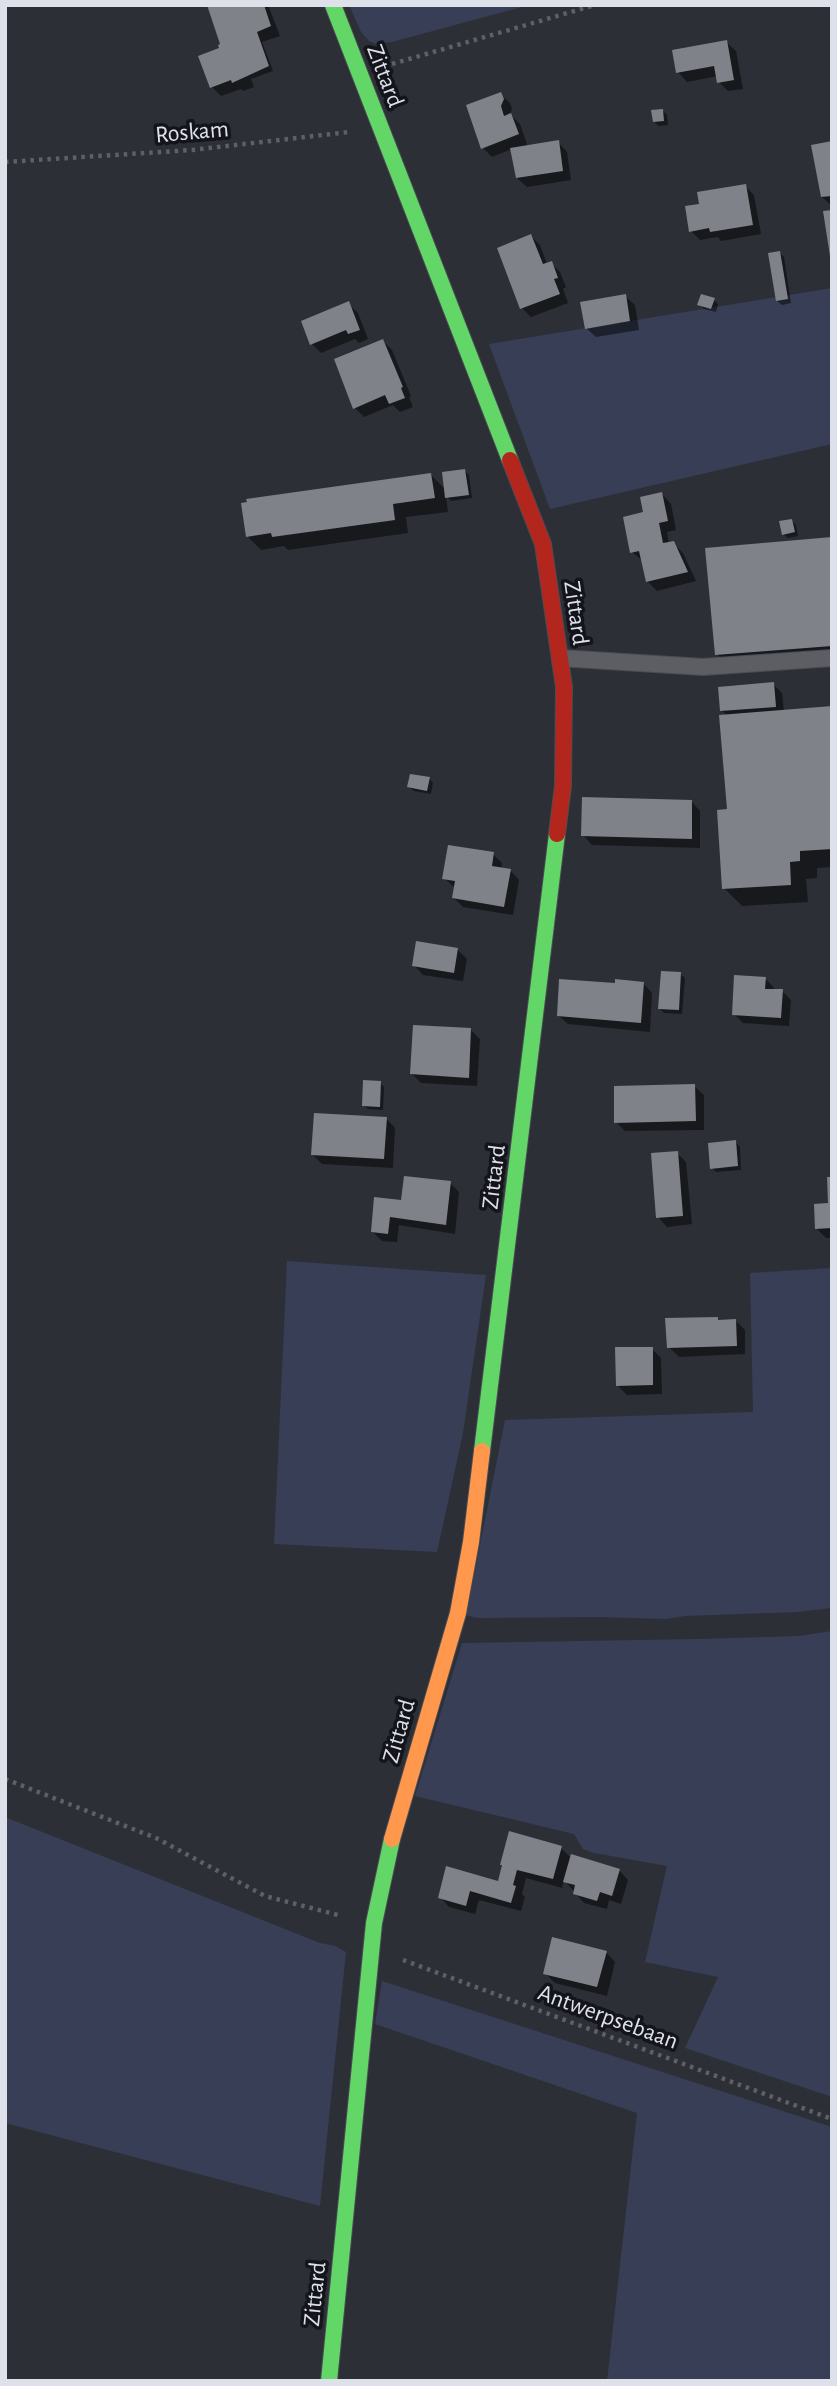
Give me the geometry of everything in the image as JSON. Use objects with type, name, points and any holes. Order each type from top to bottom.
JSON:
[{"type":"street","name":"Zittard","points":[[329,2381],[374,1923],[395,1826],[458,1613],[471,1542],[563,786],[564,687],[543,544],[333,5]]},
{"type":"lane","points":[[560,658],[703,667],[832,658]]},
{"type":"path","points":[[361,73],[595,5]]},
{"type":"path","name":"Roskam","points":[[5,162],[192,150],[381,128]]},
{"type":"path","points":[[5,1779],[156,1838],[265,1896],[374,1923]]},
{"type":"path","name":"Antwerpsebaan","points":[[372,1949],[832,2119]]},
{"type":"shaded area","points":[[349,5],[529,5],[392,42],[375,44],[361,32]]},
{"type":"shaded area","points":[[832,288],[832,444],[550,509],[489,344]]},
{"type":"shaded area","points":[[287,1261],[486,1275],[463,1433],[437,1552],[274,1544]]},
{"type":"shaded area","points":[[832,1268],[832,1608],[666,1619],[477,1618],[466,1615],[505,1420],[753,1412],[750,1273]]},
{"type":"shaded area","points":[[832,1631],[832,2097],[685,2048],[718,1977],[645,1962],[667,1866],[594,1853],[583,1849],[574,1834],[415,1796],[462,1643],[799,1636]]},
{"type":"shaded area","points":[[5,1817],[346,1952],[320,2206],[5,2123]]},
{"type":"shaded area","points":[[382,1981],[832,2127],[832,2381],[607,2381],[637,2113],[375,2024]]},
{"type":"building","points":[[207,5],[264,5],[271,26],[257,32],[269,66],[232,83],[231,80],[210,88],[198,56],[219,48],[220,44]]},
{"type":"building","points":[[727,40],[734,80],[717,83],[714,66],[676,73],[672,50]]},
{"type":"building","points":[[501,92],[504,99],[501,106],[504,116],[511,113],[519,134],[481,149],[466,105]]},
{"type":"building","points":[[663,109],[664,121],[653,122],[651,110]]},
{"type":"building","points":[[559,140],[563,171],[516,178],[510,148]]},
{"type":"building","points":[[832,141],[832,196],[821,197],[811,145]]},
{"type":"building","points":[[746,184],[753,225],[710,232],[709,228],[689,232],[685,206],[699,204],[697,192]]},
{"type":"building","points":[[832,210],[832,256],[830,256],[823,211]]},
{"type":"building","points":[[531,234],[543,264],[552,261],[558,278],[554,279],[560,294],[520,309],[497,248]]},
{"type":"building","points":[[780,251],[788,299],[776,301],[768,253]]},
{"type":"building","points":[[626,294],[630,321],[585,329],[580,302]]},
{"type":"building","points":[[701,294],[715,298],[711,309],[697,305]]},
{"type":"building","points":[[349,301],[360,330],[348,334],[346,330],[310,345],[301,321]]},
{"type":"building","points":[[383,339],[405,398],[389,404],[385,395],[353,409],[334,359]]},
{"type":"building","points":[[465,469],[469,495],[445,498],[442,472]]},
{"type":"building","points":[[431,473],[435,498],[393,504],[395,520],[272,537],[271,533],[246,537],[241,503],[247,502],[246,499]]},
{"type":"building","points":[[662,492],[668,521],[659,523],[663,543],[674,541],[688,572],[646,582],[639,551],[630,553],[623,517],[643,512],[640,497]]},
{"type":"building","points":[[792,519],[795,532],[782,535],[779,521]]},
{"type":"building","points":[[832,537],[832,646],[715,655],[705,548]]},
{"type":"building","points":[[774,682],[776,707],[720,711],[718,687]]},
{"type":"building","points":[[832,706],[832,849],[800,851],[800,861],[790,862],[791,885],[722,889],[717,810],[727,809],[719,715]]},
{"type":"building","points":[[410,774],[430,777],[427,791],[407,787]]},
{"type":"building","points":[[582,797],[692,800],[692,839],[581,836]]},
{"type":"building","points":[[448,845],[494,852],[492,866],[511,869],[504,907],[452,898],[455,881],[442,879]]},
{"type":"building","points":[[416,941],[458,948],[454,973],[412,966]]},
{"type":"building","points":[[661,971],[681,972],[679,1010],[658,1009]]},
{"type":"building","points":[[734,975],[766,977],[765,989],[783,989],[781,1018],[732,1015]]},
{"type":"building","points":[[559,979],[644,982],[641,1023],[557,1016]]},
{"type":"building","points":[[413,1025],[471,1028],[469,1078],[410,1074]]},
{"type":"building","points":[[363,1080],[381,1081],[380,1107],[362,1106]]},
{"type":"building","points":[[695,1084],[696,1121],[614,1123],[614,1086]]},
{"type":"building","points":[[314,1113],[387,1117],[384,1159],[311,1155]]},
{"type":"building","points":[[736,1140],[738,1166],[710,1169],[708,1143]]},
{"type":"building","points":[[678,1151],[683,1216],[656,1218],[651,1153]]},
{"type":"building","points":[[404,1176],[451,1181],[446,1225],[390,1217],[388,1234],[371,1232],[374,1197],[401,1200]]},
{"type":"building","points":[[827,1177],[832,1177],[832,1228],[815,1229],[814,1204],[828,1203]]},
{"type":"building","points":[[718,1317],[718,1320],[736,1319],[737,1346],[667,1348],[665,1318]]},
{"type":"building","points":[[615,1347],[653,1347],[653,1385],[616,1386]]},
{"type":"building","points":[[509,1831],[562,1846],[553,1879],[517,1870],[511,1903],[470,1891],[466,1906],[438,1898],[446,1866],[498,1881]]},
{"type":"building","points":[[571,1854],[620,1869],[612,1896],[600,1892],[597,1901],[573,1894],[575,1885],[563,1882]]},
{"type":"building","points":[[552,1937],[607,1951],[597,1987],[543,1974]]},
{"type":"traffic: fast","points":[[333,5],[510,460]]},
{"type":"traffic: fast","points":[[482,1451],[557,834]]},
{"type":"traffic: fast","points":[[329,2381],[374,1923],[392,1839]]},
{"type":"traffic: slow","points":[[392,1839],[458,1613],[471,1542],[482,1451]]},
{"type":"traffic: jam","points":[[510,460],[543,544],[564,687],[563,786],[557,834]]}]
